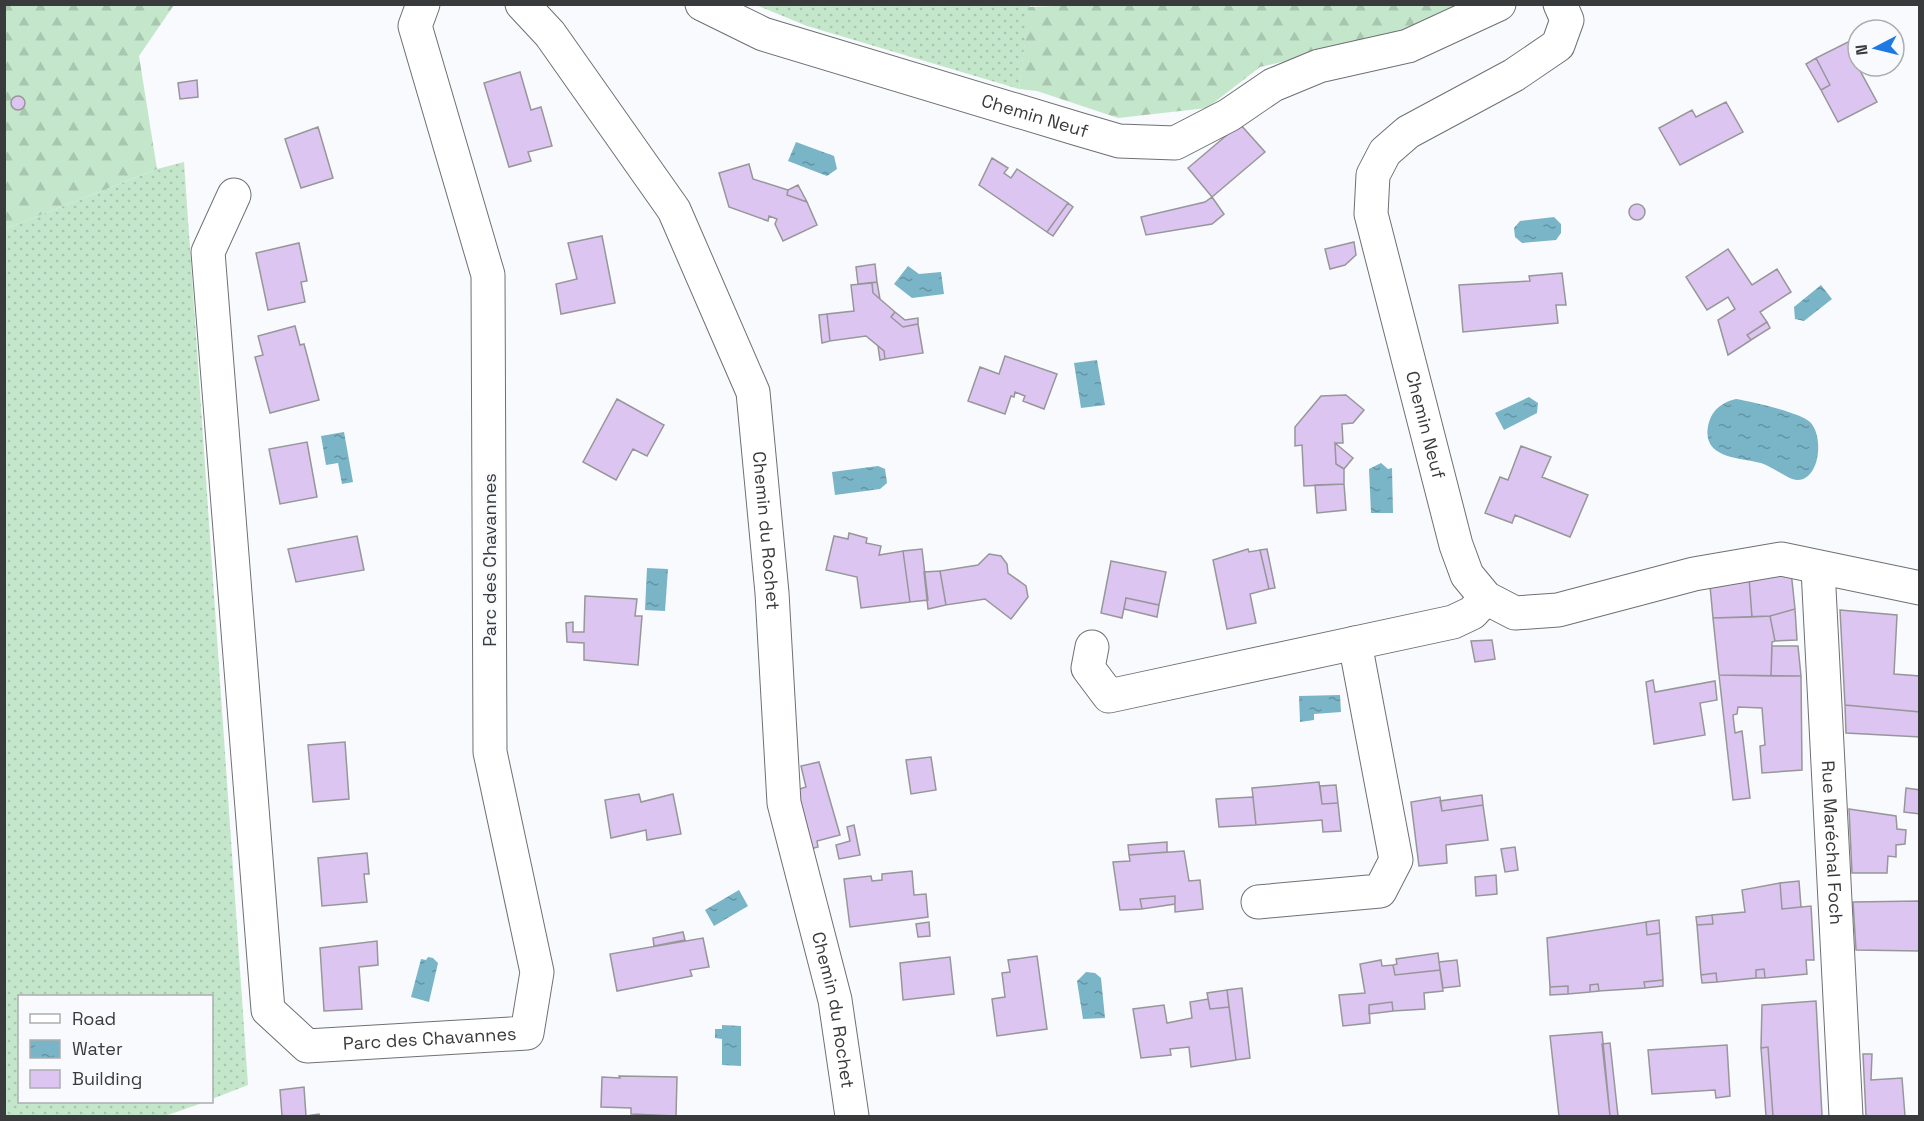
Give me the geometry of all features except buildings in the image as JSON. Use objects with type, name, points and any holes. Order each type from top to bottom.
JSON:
[{"type":"street","name":"Parc des Chavannes","points":[[234,195],[208,252],[268,1010],[307,1046],[527,1033],[537,972],[490,752],[488,275],[415,26],[423,4]]},
{"type":"street","name":"Chemin du Rochet","points":[[522,4],[550,34],[674,210],[753,392],[772,593],[783,803],[835,1000],[852,1116]]},
{"type":"street","name":"Chemin Neuf","points":[[702,4],[763,34],[1119,141],[1175,142],[1229,115],[1273,85],[1319,66],[1408,46],[1499,4]]},
{"type":"street","name":"Chemin Neuf","points":[[1560,4],[1567,20],[1558,45],[1514,75],[1408,132],[1385,152],[1373,175],[1371,213],[1456,544],[1467,575],[1486,598],[1515,613],[1557,610],[1694,574],[1781,559],[1818,569],[1920,588]]},
{"type":"street","name":"Rue Maréchal Foch","points":[[1818,569],[1846,1116]]},
{"type":"street","points":[[1092,647],[1088,668],[1109,696],[1453,622],[1472,613],[1486,598]]},
{"type":"street","points":[[1258,902],[1380,891],[1396,860],[1355,643]]},
{"type":"green space","points":[[5,4],[174,5],[139,56],[157,169],[5,229]]},
{"type":"green space","points":[[1104,4],[1462,5],[1410,28],[1354,45],[1260,67],[1207,108],[1118,118],[1037,91],[1019,89],[1029,7]]},
{"type":"green space","points":[[756,5],[1030,5],[1019,89],[807,26]]},
{"type":"green space","points":[[184,162],[248,1085],[213,1099],[213,995],[18,995],[18,1103],[202,1103],[165,1116],[5,1116],[5,229],[157,169]]},
{"type":"water","points":[[796,142],[834,156],[837,169],[827,176],[788,161]]},
{"type":"water","points":[[1554,217],[1561,224],[1561,233],[1556,240],[1522,243],[1515,237],[1514,228],[1520,221]]},
{"type":"water","points":[[908,266],[919,274],[941,272],[944,294],[912,298],[894,284]]},
{"type":"water","points":[[1821,285],[1832,299],[1804,321],[1795,319],[1794,307]]},
{"type":"water","points":[[1097,360],[1105,405],[1081,408],[1074,363]]},
{"type":"water","points":[[1529,397],[1538,403],[1537,413],[1504,430],[1495,413]]},
{"type":"water","points":[[1736,399],[1786,411],[1810,422],[1818,440],[1818,452],[1812,472],[1805,478],[1797,480],[1761,463],[1732,457],[1715,450],[1707,434],[1711,417],[1719,407]]},
{"type":"water","points":[[344,432],[353,482],[342,484],[338,463],[326,465],[321,436]]},
{"type":"water","points":[[1381,463],[1388,469],[1392,468],[1393,513],[1371,513],[1369,469]]},
{"type":"water","points":[[878,466],[885,469],[887,483],[880,489],[835,495],[832,472]]},
{"type":"water","points":[[647,568],[668,569],[665,611],[645,610]]},
{"type":"water","points":[[1340,695],[1341,712],[1314,714],[1314,720],[1300,722],[1299,696]]},
{"type":"water","points":[[739,890],[748,906],[714,926],[705,910]]},
{"type":"water","points":[[428,957],[438,963],[429,1002],[411,997],[421,959],[426,960]]},
{"type":"water","points":[[1086,972],[1095,973],[1101,978],[1105,1018],[1083,1019],[1077,981]]},
{"type":"water","points":[[722,1025],[741,1026],[741,1066],[722,1065],[722,1039],[715,1038],[715,1029],[722,1029]]}]
